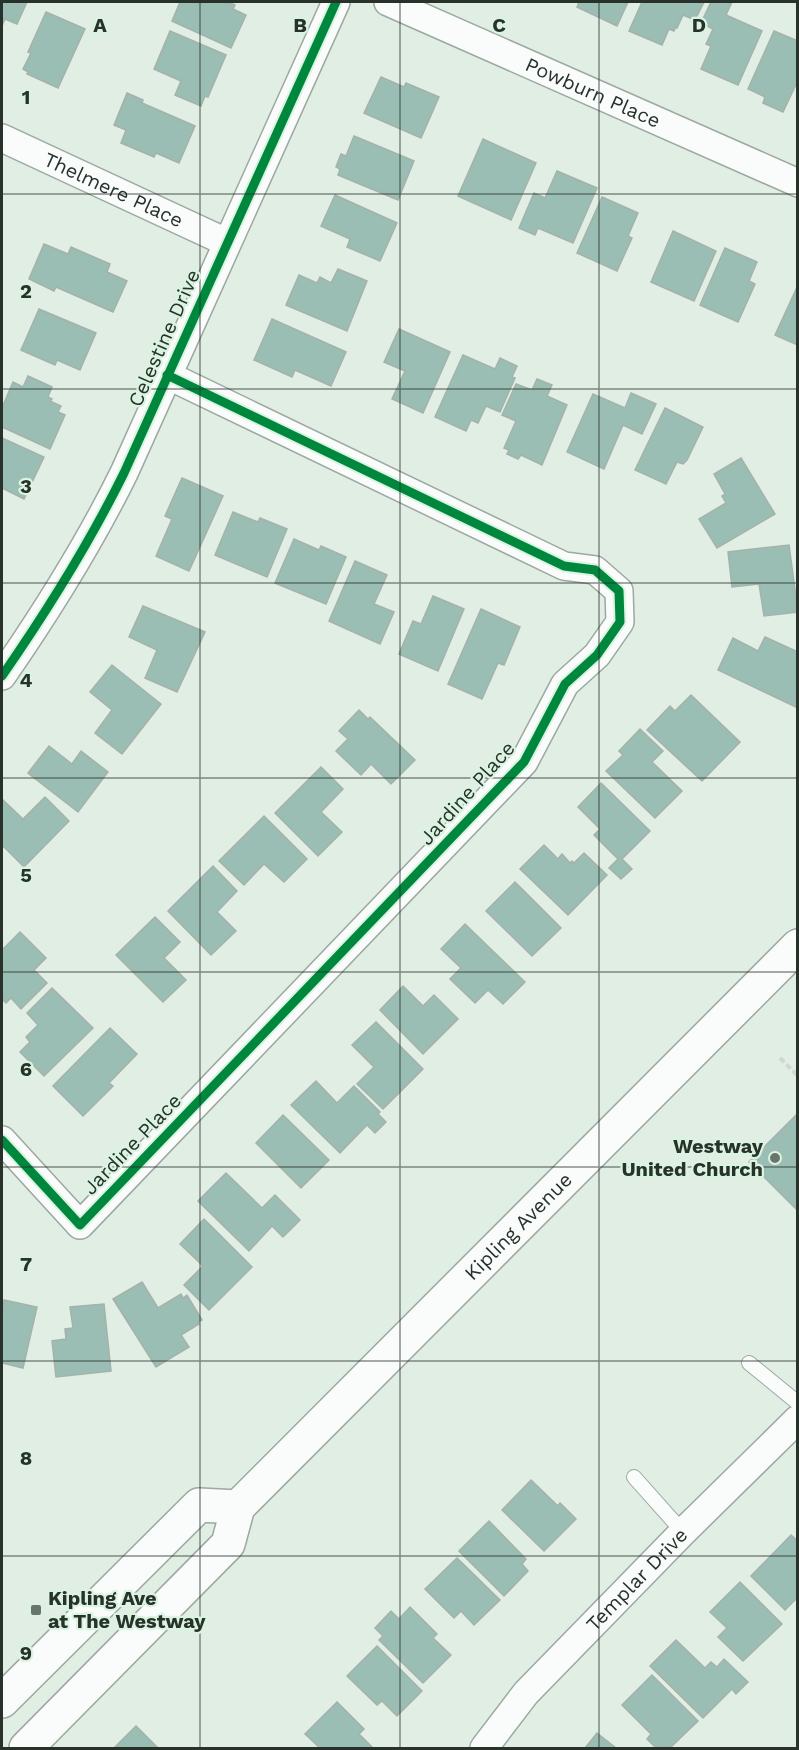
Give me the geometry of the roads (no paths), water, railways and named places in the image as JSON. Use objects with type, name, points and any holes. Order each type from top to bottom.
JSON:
[{"type":"main road","name":"Kipling Avenue","points":[[26,1749],[228,1544],[238,1507],[798,946]]},
{"type":"main road","points":[[2,1701],[199,1505],[238,1507]]},
{"type":"street","name":"Celestine Drive","points":[[2,676],[29,637],[99,523],[336,2]]},
{"type":"street","name":"Powburn Place","points":[[388,2],[798,183]]},
{"type":"street","name":"Thelmere Place","points":[[2,138],[226,243]]},
{"type":"street","name":"Jardine Place","points":[[2,1140],[80,1225],[524,762],[564,684],[597,655],[620,622],[619,591],[595,570],[564,566],[167,375]]},
{"type":"street","name":"Templar Drive","points":[[484,1749],[526,1693],[683,1532],[798,1419]]},
{"type":"lane","points":[[749,1363],[798,1402]]},
{"type":"lane","points":[[634,1477],[683,1532]]},
{"type":"place","name":"Westway United Church","points":[[775,1158]]},
{"type":"place","name":"Kipling Ave at The Westway","points":[[36,1610]]}]
